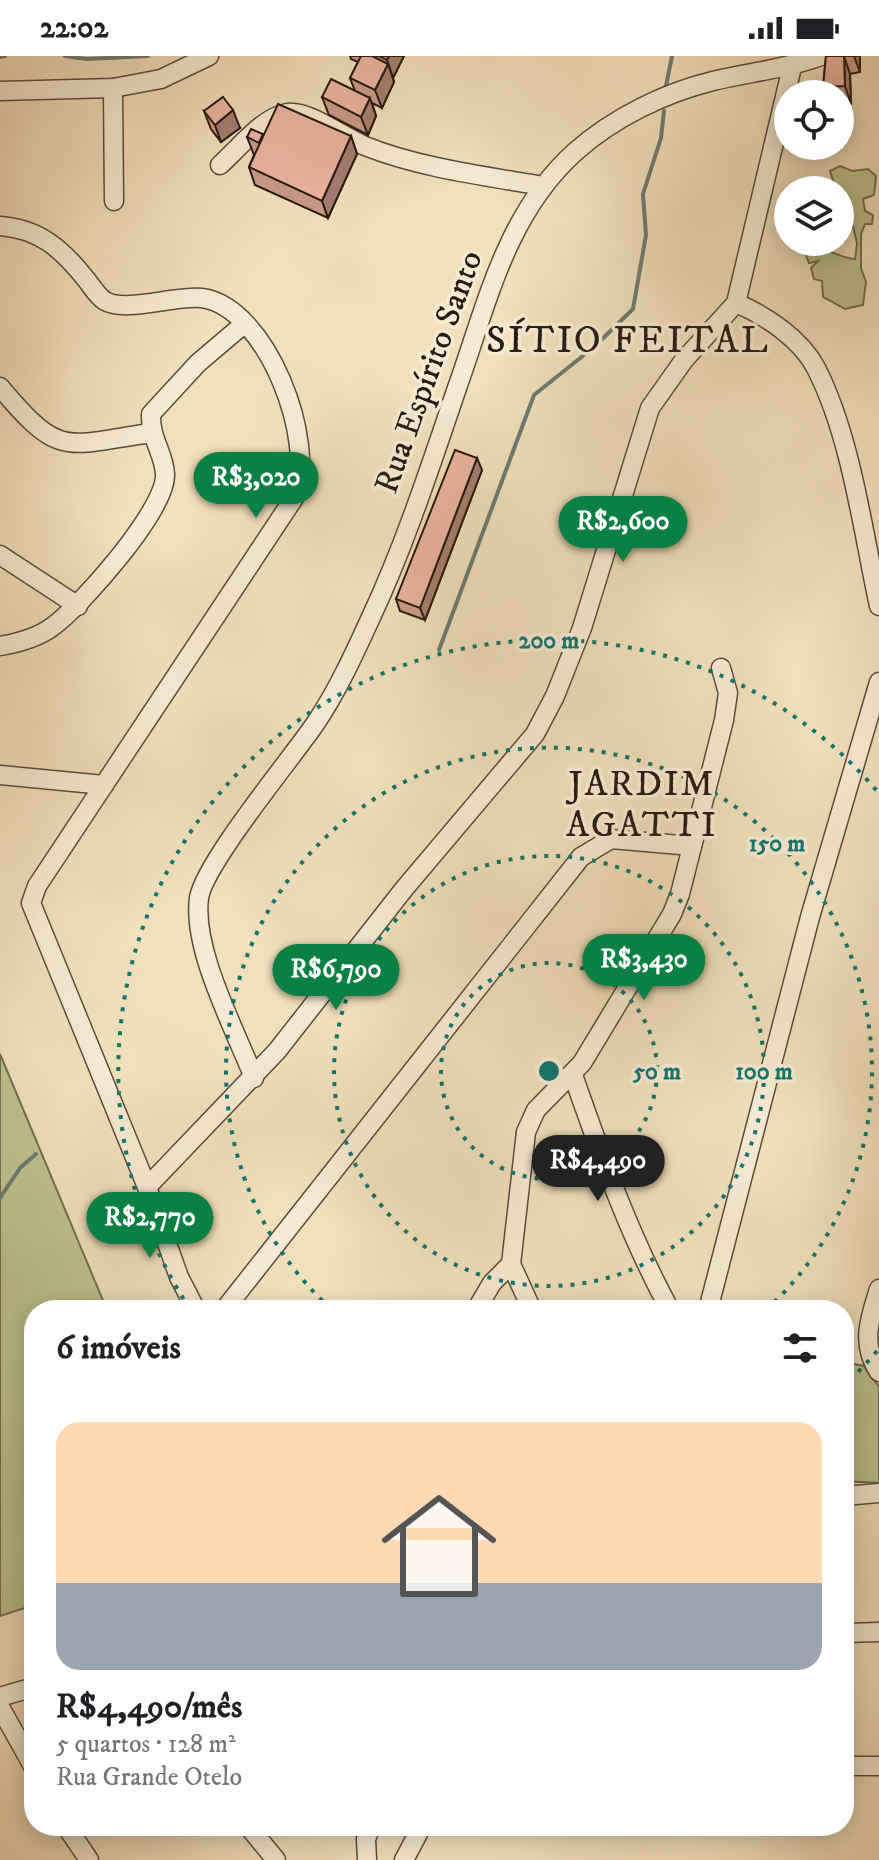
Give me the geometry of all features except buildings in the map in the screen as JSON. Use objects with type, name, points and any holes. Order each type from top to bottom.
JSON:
[{"type":"street","points":[[0,91],[113,88],[161,79],[209,56]]},
{"type":"street","name":"Rua Espírito Santo","points":[[254,1078],[214,975],[200,927],[199,897],[204,881],[317,722],[355,652],[389,579],[520,218],[543,186],[575,153],[609,125],[652,103],[709,82],[792,67],[821,56]]},
{"type":"street","points":[[147,1187],[254,1078],[404,889],[535,734],[555,696],[582,628],[650,408],[684,360],[736,303],[792,67]]},
{"type":"street","points":[[113,88],[114,201]]},
{"type":"street","points":[[220,165],[274,117],[288,112],[301,114],[366,146],[438,165],[543,186]]},
{"type":"street","points":[[0,226],[40,234],[70,258],[99,296],[113,304],[203,298],[217,303],[244,324],[282,382],[295,417],[302,469],[300,484],[271,535],[37,886],[31,911],[191,1300]]},
{"type":"street","points":[[736,303],[777,327],[815,365],[841,438],[879,606]]},
{"type":"street","points":[[0,387],[38,430],[56,440],[80,444],[151,424],[198,363],[244,324]]},
{"type":"street","points":[[0,646],[20,643],[49,629],[78,606],[126,546],[163,485],[165,474],[151,424]]},
{"type":"street","points":[[0,555],[78,606]]},
{"type":"street","points":[[527,1300],[511,1264],[519,1163],[526,1132],[536,1110],[573,1075],[672,914],[724,720],[728,693],[721,668]]},
{"type":"street","points":[[710,1300],[810,917],[879,682]]},
{"type":"street","points":[[0,775],[104,785]]},
{"type":"street","points":[[232,1300],[581,857],[611,839],[692,846]]},
{"type":"street","points":[[573,1075],[608,1173],[650,1274],[664,1300]]},
{"type":"street","points":[[482,1300],[492,1283],[511,1264]]},
{"type":"street","points":[[879,1289],[867,1338],[869,1353],[879,1372]]},
{"type":"street","points":[[854,1495],[879,1493]]},
{"type":"street","points":[[854,1633],[879,1632]]},
{"type":"street","points":[[0,1697],[24,1690]]},
{"type":"street","points":[[0,1707],[24,1750]]},
{"type":"street","points":[[854,1766],[879,1766]]},
{"type":"street","points":[[72,1836],[89,1860]]},
{"type":"street","points":[[256,1836],[276,1860]]},
{"type":"street","points":[[367,1836],[367,1860]]},
{"type":"street","points":[[404,1860],[417,1836]]},
{"type":"green space","points":[[840,166],[852,171],[868,169],[876,176],[874,195],[863,199],[865,211],[873,215],[872,224],[865,224],[861,234],[861,268],[866,282],[863,305],[845,309],[823,297],[822,281],[814,279],[811,268],[818,261],[809,263],[806,256],[855,259],[854,176],[832,176],[830,171]]},
{"type":"green space","points":[[0,1054],[103,1300],[24,1300],[24,1608],[0,1616]]},
{"type":"green space","points":[[854,1364],[864,1366],[879,1387],[879,1483],[854,1482]]},
{"type":"waterway","points":[[0,57],[5,56]]},
{"type":"waterway","points":[[65,56],[87,59],[148,56]]},
{"type":"waterway","points":[[666,86],[672,56]]},
{"type":"waterway","points":[[439,650],[534,395],[594,347],[633,309],[646,235],[643,194],[661,138],[664,111]]},
{"type":"waterway","points":[[0,1198],[20,1168],[36,1154]]},
{"type":"district","name":"SÍTIO FEITAL","points":[[628,341]]},
{"type":"district","name":"JARDIM AGATTI","points":[[642,804]]}]
